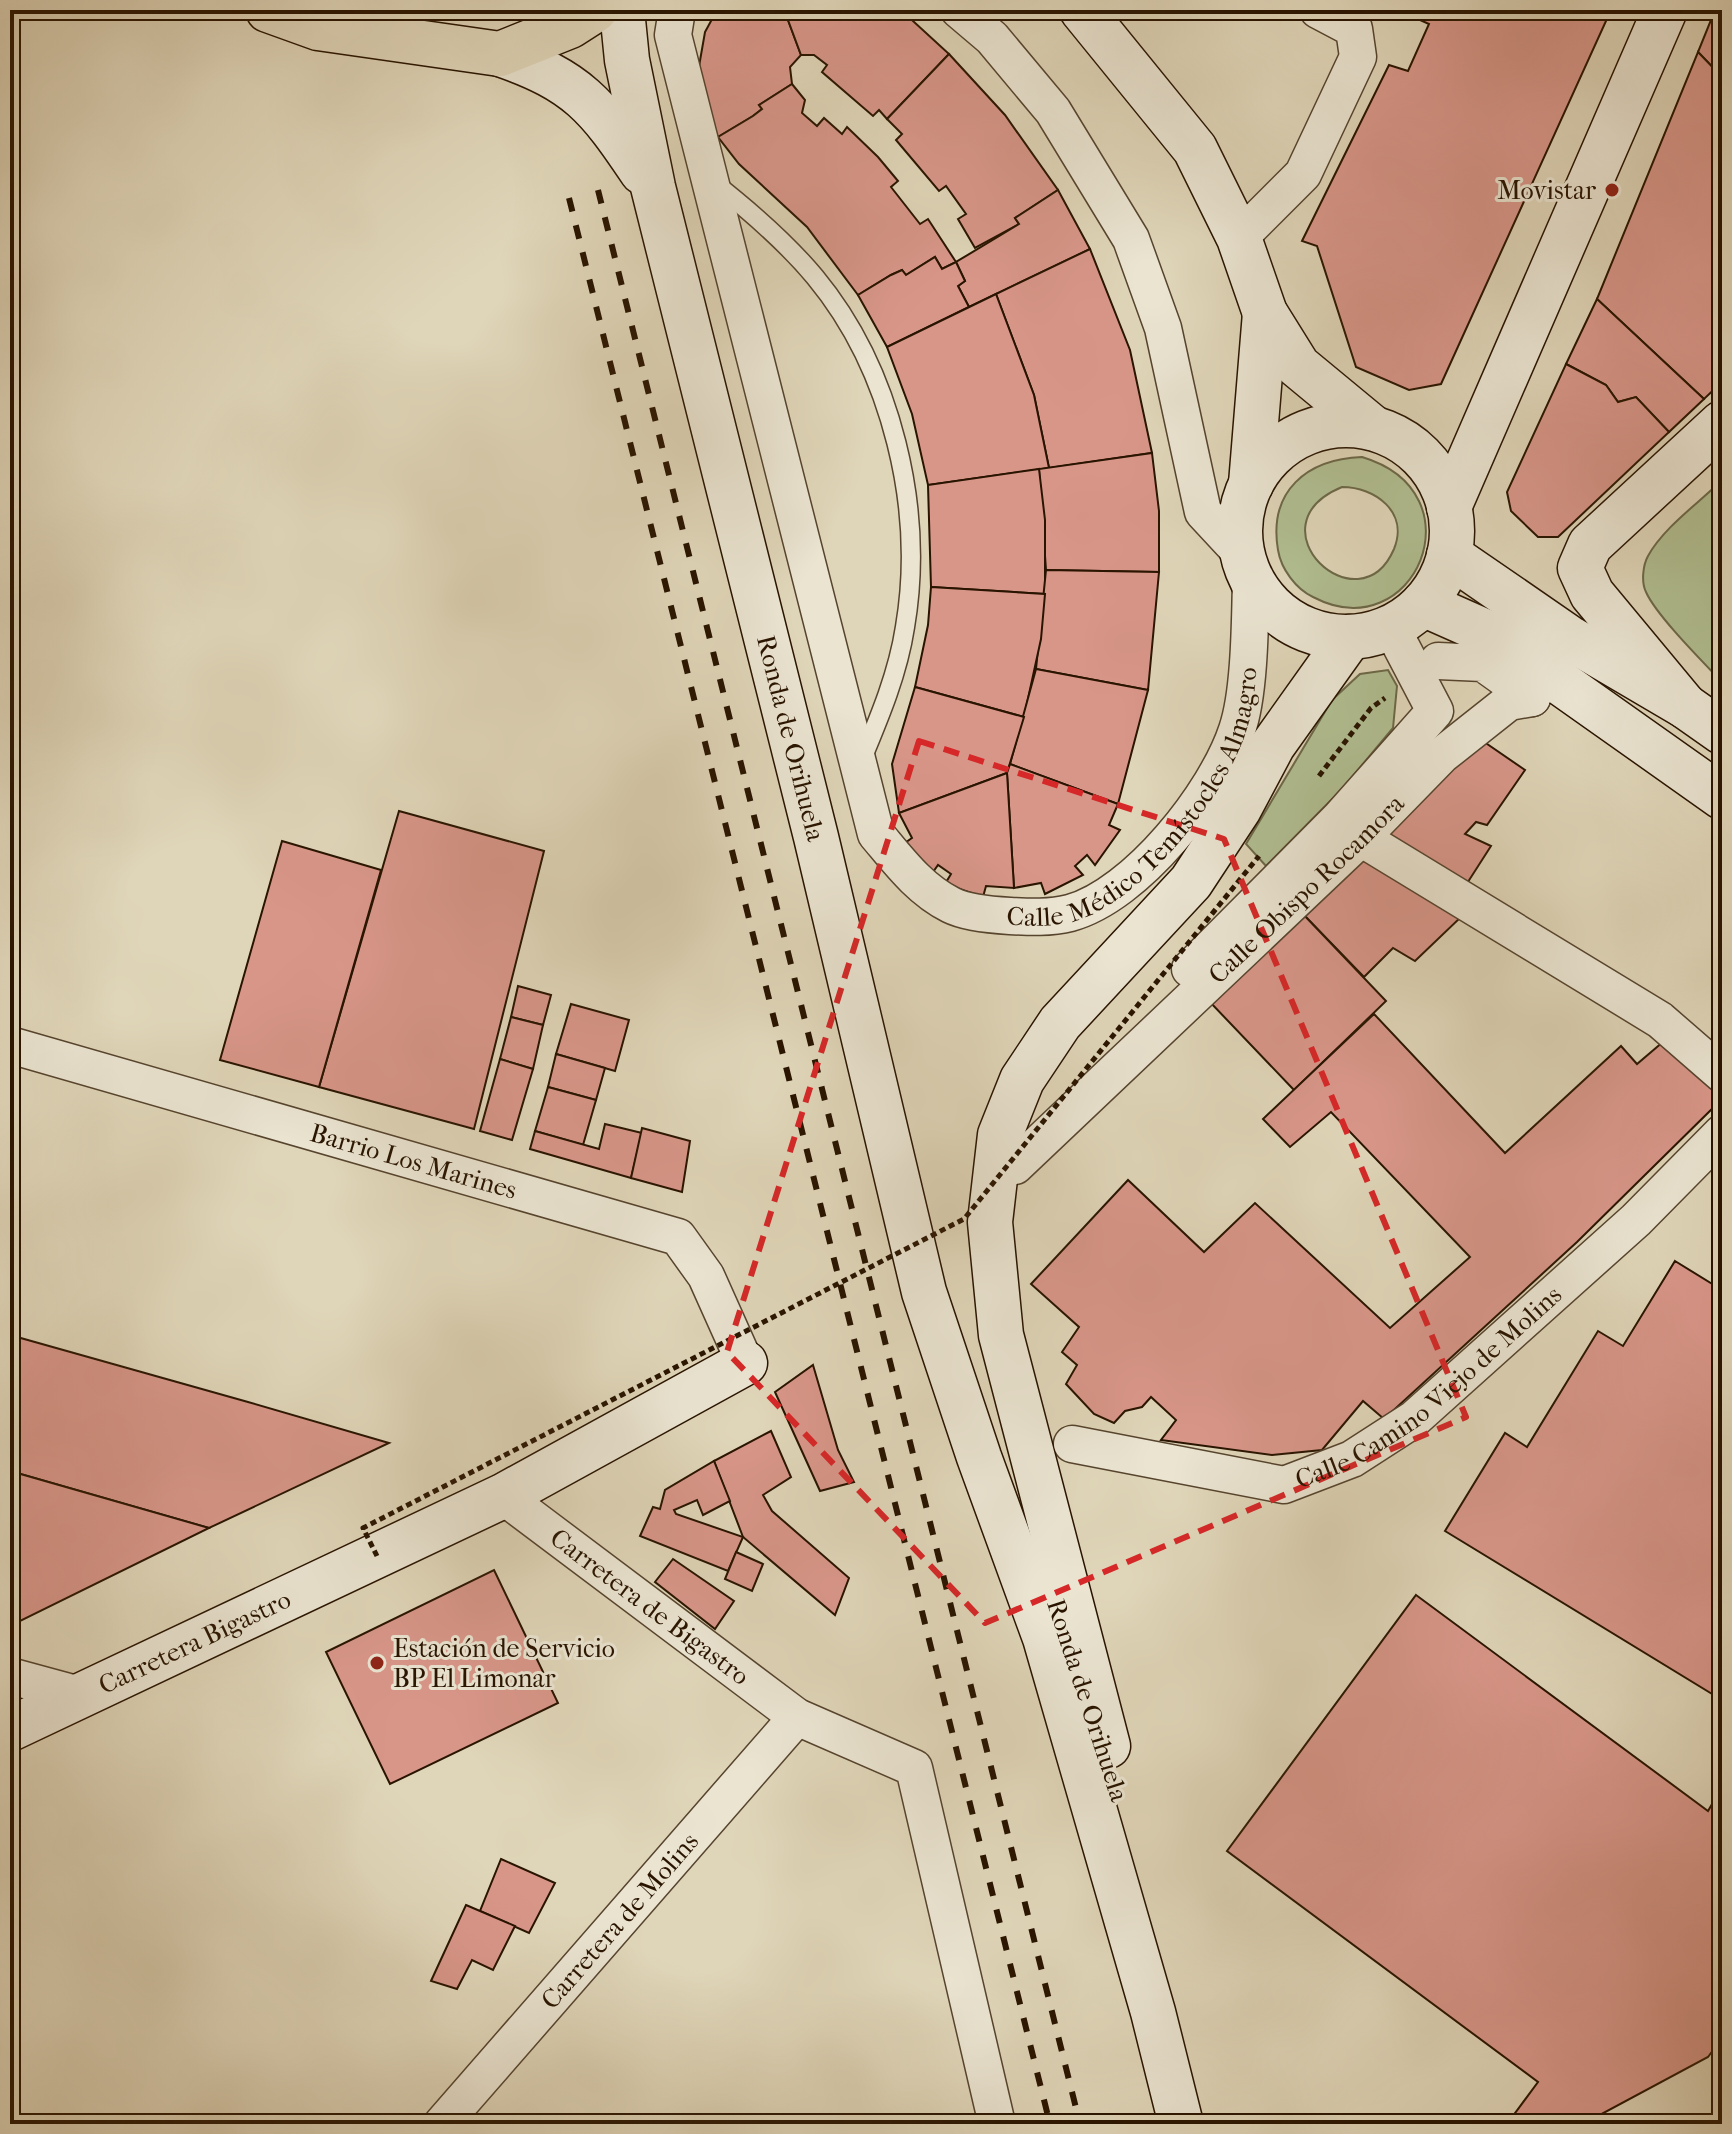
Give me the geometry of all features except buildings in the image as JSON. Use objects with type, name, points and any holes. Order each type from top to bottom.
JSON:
[{"type":"main road","points":[[268,10],[318,28],[500,54],[570,26],[595,10]]},
{"type":"street","name":"Ronda de Orihuela","points":[[622,10],[627,60],[653,187],[816,837],[924,1292],[979,1457],[1045,1638],[1153,2012],[1181,2124]]},
{"type":"street","name":"Calle Médico Temístocles Almagro","points":[[677,10],[673,35],[876,834],[913,878],[952,905],[995,915],[1046,917],[1071,913],[1111,895],[1147,864],[1183,821],[1211,780],[1238,729],[1249,647],[1247,567]]},
{"type":"street","points":[[959,10],[992,38],[1053,111],[1131,239],[1163,328],[1203,512],[1247,567],[1268,604],[1292,622],[1319,634],[1388,623],[1493,635],[1722,797]]},
{"type":"street","points":[[1082,10],[1195,149],[1239,238],[1265,313],[1298,366],[1373,428]]},
{"type":"street","points":[[1239,238],[1303,174],[1358,57],[1354,29],[1318,10]]},
{"type":"street","points":[[1449,507],[1665,10]]},
{"type":"street","name":"Ronda de Orihuela","points":[[500,54],[545,70],[585,98],[608,122],[653,187]]},
{"type":"street","points":[[1247,567],[1241,518],[1251,484],[1265,313]]},
{"type":"street","points":[[1421,455],[1498,391]]},
{"type":"street","points":[[1685,706],[1592,594],[1580,568],[1590,545],[1722,423]]},
{"type":"street","points":[[1113,1768],[1001,1335],[990,1222],[1000,1135],[1022,1080],[1060,1023],[1191,882],[1239,809],[1273,745],[1388,623],[1440,581],[1449,555],[1449,507],[1439,479],[1421,455],[1399,438],[1373,428],[1349,425],[1302,434],[1264,463],[1251,484]]},
{"type":"street","points":[[1449,555],[1571,639],[1685,706],[1722,732]]},
{"type":"street","name":"Calle Obispo Rocamora","points":[[1156,1003],[1340,818],[1435,711],[1388,623]]},
{"type":"street","name":"Calle Obispo Rocamora","points":[[1015,1166],[1361,838],[1442,755],[1490,714],[1509,702],[1532,698],[1483,663],[1438,661]]},
{"type":"street","points":[[1361,838],[1660,1020],[1722,1074]]},
{"type":"street","name":"Barrio Los Marines","points":[[10,1045],[678,1237],[706,1276],[745,1363]]},
{"type":"street","name":"Calle Camino Viejo de Molins","points":[[1072,1444],[1284,1485],[1352,1459],[1426,1409],[1636,1220],[1722,1133]]},
{"type":"street","name":"Ronda de Orihuela","points":[[924,1292],[989,1429],[1046,1569],[1113,1768],[1206,2124]]},
{"type":"street","points":[[377,1556],[503,1496],[745,1363]]},
{"type":"street","name":"Carretera de Bigastro","points":[[503,1496],[797,1717],[914,1768],[997,2124]]},
{"type":"street","name":"Carretera Bigastro","points":[[10,1729],[377,1556]]},
{"type":"street","points":[[10,1676],[80,1695]]},
{"type":"street","name":"Carretera de Molins","points":[[442,2124],[797,1717]]},
{"type":"lane","points":[[710,180],[768,225],[817,279],[857,341],[886,409],[901,466],[911,553],[905,626],[888,698],[859,765]]},
{"type":"path","points":[[1324,770],[1371,708]]},
{"type":"path","points":[[377,1556],[363,1528],[964,1219],[1259,856]]},
{"type":"highlighted area","points":[[919,741],[1224,839],[1466,1417],[985,1623],[727,1352]]},
{"type":"green space","points":[[1362,457],[1398,476],[1419,502],[1426,531],[1420,560],[1405,585],[1380,603],[1349,608],[1313,597],[1295,584],[1280,557],[1276,529],[1279,511],[1296,482],[1324,464]],"holes":[[[1342,487],[1366,491],[1386,504],[1397,524],[1394,549],[1378,571],[1358,579],[1337,575],[1320,563],[1308,545],[1306,525],[1316,504]]]},
{"type":"green space","points":[[1722,480],[1722,682],[1659,613],[1644,588],[1643,579],[1646,560],[1655,545],[1672,525]]},
{"type":"green space","points":[[1388,670],[1397,686],[1393,728],[1341,790],[1266,866],[1246,844],[1332,700],[1360,674]]},
{"type":"railway","points":[[598,190],[1080,2124]]},
{"type":"railway","points":[[569,198],[1050,2124]]},
{"type":"place","name":"Movistar","points":[[1612,190]]},
{"type":"place","name":"Estación de Servicio BP El Limonar","points":[[377,1663]]}]
